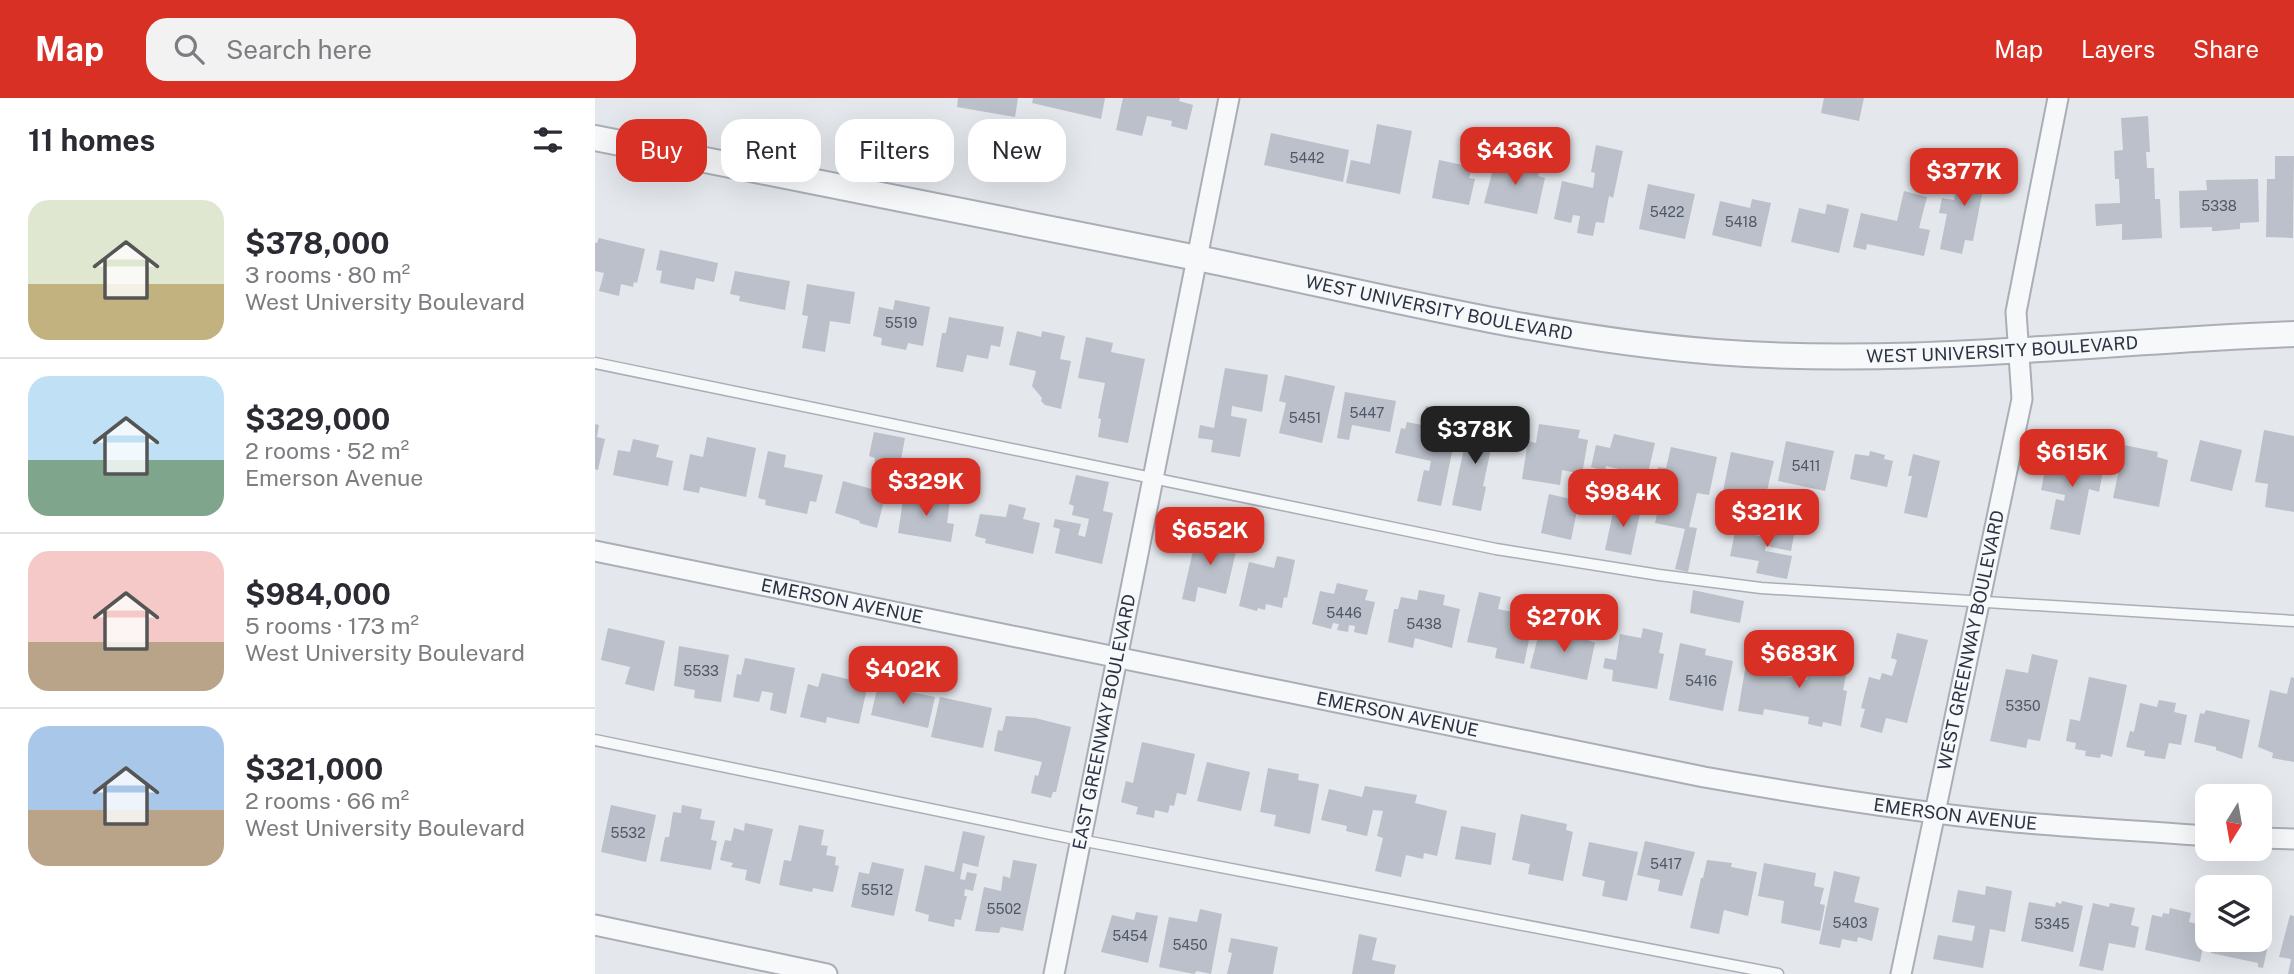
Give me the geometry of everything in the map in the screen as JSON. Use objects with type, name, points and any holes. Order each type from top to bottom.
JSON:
[{"type":"street","name":"EAST GREENWAY BOULEVARD","points":[[1054,974],[1230,98]]},
{"type":"street","name":"WEST GREENWAY BOULEVARD","points":[[1901,974],[2022,399],[2016,312],[2059,98]]},
{"type":"street","name":"WEST UNIVERSITY BOULEVARD","points":[[595,138],[1197,258],[1528,328],[1624,342],[1790,357],[1871,358],[2294,334]]},
{"type":"street","name":"EMERSON AVENUE","points":[[595,551],[1704,777],[1934,813],[2195,835]]},
{"type":"street","points":[[2272,838],[2294,838]]},
{"type":"street","points":[[595,925],[827,974]]},
{"type":"lane","points":[[595,363],[1496,549],[1659,575],[1761,587],[2294,621]]},
{"type":"lane","points":[[595,740],[1080,840],[1778,974]]},
{"type":"building","points":[[958,98],[1018,98],[1015,117],[957,107]]},
{"type":"building","points":[[1033,98],[1105,98],[1101,119],[1032,103]]},
{"type":"building","points":[[1123,98],[1180,98],[1179,101],[1193,105],[1187,130],[1171,126],[1172,121],[1147,116],[1142,136],[1116,130]]},
{"type":"building","points":[[1824,98],[1864,98],[1859,121],[1821,113]]},
{"type":"building","points":[[2148,116],[2150,152],[2146,152],[2147,168],[2154,168],[2155,199],[2160,199],[2162,238],[2122,240],[2122,224],[2096,226],[2095,204],[2120,203],[2119,179],[2115,179],[2114,151],[2123,150],[2121,118]]},
{"type":"building","points":[[1377,124],[1412,131],[1400,194],[1346,183],[1351,160],[1370,164]]},
{"type":"building","points":[[1271,133],[1349,150],[1343,182],[1264,165]]},
{"type":"building","points":[[1596,145],[1623,151],[1613,198],[1609,196],[1604,223],[1596,222],[1593,236],[1577,233],[1580,216],[1573,215],[1571,223],[1554,219],[1562,181],[1593,188],[1595,173],[1591,172]]},
{"type":"building","points":[[2275,156],[2294,156],[2293,238],[2266,237],[2267,179],[2275,179]]},
{"type":"building","points":[[1496,158],[1532,166],[1531,171],[1545,178],[1537,214],[1484,203]]},
{"type":"building","points":[[1439,160],[1472,167],[1469,178],[1475,179],[1469,205],[1432,198]]},
{"type":"building","points":[[1962,166],[1996,173],[1992,191],[1983,189],[1973,241],[1965,240],[1962,254],[1940,249],[1947,214],[1939,213],[1942,198],[1954,200]]},
{"type":"building","points":[[2258,179],[2259,222],[2240,223],[2240,229],[2216,231],[2212,231],[2212,227],[2180,228],[2179,191],[2207,190],[2206,180]]},
{"type":"building","points":[[1648,184],[1695,194],[1685,239],[1639,229]]},
{"type":"building","points":[[1904,191],[1927,197],[1919,228],[1930,230],[1924,256],[1867,244],[1866,250],[1853,247],[1861,213],[1897,221]]},
{"type":"building","points":[[1752,199],[1771,203],[1761,247],[1712,235],[1720,201],[1750,208]]},
{"type":"building","points":[[1827,204],[1849,209],[1839,253],[1791,242],[1799,208],[1825,214]]},
{"type":"building","points":[[599,238],[645,249],[637,283],[634,282],[633,287],[621,284],[619,296],[599,291],[604,273],[595,271],[595,243]]},
{"type":"building","points":[[660,250],[718,263],[714,282],[696,278],[694,290],[660,283],[662,271],[656,270]]},
{"type":"building","points":[[735,271],[790,281],[785,310],[739,301],[740,296],[730,294]]},
{"type":"building","points":[[807,284],[855,292],[850,324],[830,321],[825,352],[802,348],[808,316],[802,315]]},
{"type":"building","points":[[895,300],[930,307],[923,346],[908,343],[906,350],[881,345],[882,338],[873,336],[879,307],[893,310]]},
{"type":"building","points":[[949,317],[1004,327],[1000,347],[991,345],[988,359],[967,355],[963,372],[936,367],[942,333],[946,333]]},
{"type":"building","points":[[1017,331],[1041,337],[1042,331],[1065,336],[1060,359],[1071,361],[1061,409],[1045,405],[1041,401],[1042,398],[1032,386],[1036,371],[1009,365]]},
{"type":"building","points":[[1086,337],[1113,343],[1111,352],[1145,359],[1128,443],[1098,437],[1101,419],[1098,418],[1105,383],[1078,378]]},
{"type":"building","points":[[1225,368],[1268,375],[1262,412],[1232,406],[1231,416],[1247,419],[1240,457],[1211,452],[1213,440],[1198,438],[1200,425],[1214,428]]},
{"type":"building","points":[[1285,375],[1335,386],[1322,443],[1279,433],[1286,403],[1279,401]]},
{"type":"building","points":[[1345,392],[1396,401],[1390,432],[1352,425],[1349,440],[1337,438]]},
{"type":"building","points":[[1426,406],[1460,413],[1441,506],[1417,501],[1424,470],[1429,471],[1431,461],[1395,453],[1401,428],[1405,429],[1407,422],[1422,425]]},
{"type":"building","points":[[1478,417],[1497,421],[1483,486],[1486,487],[1481,511],[1452,505],[1467,434],[1474,435]]},
{"type":"building","points":[[595,424],[599,425],[597,437],[605,439],[598,470],[595,469]]},
{"type":"building","points":[[1539,424],[1580,430],[1578,438],[1588,440],[1582,474],[1562,470],[1560,485],[1522,479],[1528,441],[1536,443]]},
{"type":"building","points":[[2264,430],[2294,436],[2294,512],[2265,507],[2268,484],[2255,482]]},
{"type":"building","points":[[874,432],[905,438],[899,470],[874,465],[875,458],[869,456]]},
{"type":"building","points":[[1614,434],[1655,443],[1644,490],[1616,483],[1619,469],[1606,466],[1605,471],[1591,467],[1596,445],[1610,448]]},
{"type":"building","points":[[707,437],[756,448],[746,497],[700,487],[699,493],[683,490],[690,454],[703,457]]},
{"type":"building","points":[[633,439],[659,445],[656,457],[673,461],[668,486],[613,475],[618,450],[630,452]]},
{"type":"building","points":[[2200,440],[2242,450],[2232,491],[2190,481]]},
{"type":"building","points":[[1786,441],[1834,451],[1825,491],[1778,481]]},
{"type":"building","points":[[2124,445],[2158,452],[2157,457],[2168,460],[2159,507],[2113,498]]},
{"type":"building","points":[[1671,447],[1717,457],[1709,495],[1697,493],[1689,527],[1697,528],[1688,572],[1675,569],[1685,529],[1655,523],[1657,514],[1649,513],[1658,467],[1666,468]]},
{"type":"building","points":[[768,451],[786,455],[784,467],[823,475],[816,502],[810,501],[807,514],[765,505],[766,500],[758,498]]},
{"type":"building","points":[[1870,451],[1885,455],[1884,459],[1893,461],[1887,487],[1850,479],[1855,454],[1869,456]]},
{"type":"building","points":[[2055,451],[2105,461],[2099,492],[2089,489],[2080,535],[2050,529],[2056,499],[2064,501],[2065,495],[2041,490],[2045,470],[2051,471]]},
{"type":"building","points":[[1731,452],[1774,461],[1765,499],[1754,497],[1751,512],[1738,509],[1739,505],[1721,501]]},
{"type":"building","points":[[1913,454],[1940,461],[1927,518],[1904,513],[1912,476],[1908,476]]},
{"type":"building","points":[[1076,475],[1109,482],[1103,511],[1113,513],[1102,564],[1055,553],[1060,529],[1053,527],[1055,519],[1081,524],[1078,535],[1085,537],[1089,519],[1072,515],[1074,506],[1069,504]]},
{"type":"building","points":[[843,481],[886,493],[877,528],[835,513]]},
{"type":"building","points":[[904,494],[950,501],[947,523],[954,524],[951,542],[898,533]]},
{"type":"building","points":[[1549,494],[1579,501],[1571,540],[1541,533]]},
{"type":"building","points":[[1615,503],[1641,509],[1631,555],[1605,550]]},
{"type":"building","points":[[1009,504],[1026,508],[1023,519],[1040,523],[1033,554],[985,543],[986,539],[975,536],[980,514],[1006,517]]},
{"type":"building","points":[[1770,519],[1796,524],[1791,551],[1766,546],[1765,551],[1792,556],[1787,579],[1756,573],[1759,561],[1730,556],[1735,532],[1766,537]]},
{"type":"building","points":[[1202,534],[1238,543],[1226,594],[1198,587],[1195,602],[1182,599],[1193,551],[1197,551]]},
{"type":"building","points":[[1277,556],[1295,560],[1287,598],[1284,597],[1282,608],[1266,604],[1265,610],[1258,608],[1257,611],[1239,606],[1249,562],[1274,568]]},
{"type":"building","points":[[1337,583],[1368,590],[1365,600],[1375,602],[1367,635],[1354,632],[1355,626],[1349,625],[1348,632],[1337,630],[1339,624],[1333,623],[1331,629],[1312,624],[1320,591],[1334,594]]},
{"type":"building","points":[[1419,590],[1445,595],[1443,605],[1460,609],[1452,648],[1415,638],[1413,648],[1388,642],[1394,609],[1398,609],[1401,597],[1417,600]]},
{"type":"building","points":[[1693,590],[1744,601],[1740,623],[1690,613]]},
{"type":"building","points":[[1479,592],[1501,597],[1498,609],[1527,615],[1522,639],[1529,640],[1524,664],[1495,658],[1497,648],[1467,642]]},
{"type":"building","points":[[1560,626],[1577,630],[1576,635],[1595,643],[1587,680],[1530,668],[1539,633],[1557,637]]},
{"type":"building","points":[[608,628],[665,641],[654,691],[625,684],[630,667],[601,660]]},
{"type":"building","points":[[1643,628],[1663,633],[1659,653],[1664,654],[1657,689],[1612,681],[1613,670],[1603,668],[1605,658],[1616,660],[1620,634],[1641,638]]},
{"type":"building","points":[[1897,633],[1928,640],[1907,723],[1886,718],[1882,733],[1860,727],[1865,709],[1861,708],[1869,677],[1880,680],[1882,673],[1892,676],[1897,660],[1891,658]]},
{"type":"building","points":[[1680,643],[1706,649],[1705,655],[1733,661],[1723,711],[1669,700]]},
{"type":"building","points":[[679,646],[729,655],[721,702],[694,698],[695,690],[674,686]]},
{"type":"building","points":[[1812,649],[1850,656],[1843,690],[1847,691],[1841,726],[1823,722],[1822,727],[1808,724],[1809,717],[1764,709],[1763,715],[1738,711],[1747,658],[1771,662],[1769,673],[1807,680]]},
{"type":"building","points":[[2032,654],[2058,660],[2040,741],[2028,739],[2026,748],[1990,741],[2006,669],[2028,673]]},
{"type":"building","points":[[745,658],[795,668],[786,714],[770,710],[773,693],[762,691],[759,702],[733,697],[737,674],[741,675]]},
{"type":"building","points":[[822,673],[868,684],[859,724],[827,717],[826,723],[800,717],[808,684],[818,687]]},
{"type":"building","points":[[2089,677],[2127,685],[2112,757],[2101,754],[2100,758],[2085,756],[2086,751],[2075,749],[2076,743],[2066,741],[2070,719],[2080,721]]},
{"type":"building","points":[[2291,677],[2294,678],[2294,762],[2272,758],[2273,753],[2258,747],[2270,690],[2287,694]]},
{"type":"building","points":[[878,685],[935,697],[928,728],[871,715]]},
{"type":"building","points":[[940,697],[992,708],[983,748],[931,737]]},
{"type":"building","points":[[2159,700],[2176,703],[2174,712],[2187,715],[2181,745],[2169,743],[2165,759],[2144,756],[2145,751],[2126,747],[2130,731],[2134,732],[2140,703],[2157,707]]},
{"type":"building","points":[[2206,710],[2250,720],[2242,759],[2216,750],[2216,747],[2194,742],[2200,713],[2204,714]]},
{"type":"building","points":[[1006,716],[1035,718],[1071,727],[1056,792],[1053,792],[1051,798],[1031,793],[1035,775],[1038,776],[1042,762],[994,751],[998,730],[1002,731]]},
{"type":"building","points":[[1142,742],[1195,754],[1186,795],[1177,793],[1174,806],[1170,805],[1168,813],[1155,810],[1154,818],[1136,814],[1138,807],[1121,802],[1126,781],[1133,783]]},
{"type":"building","points":[[1207,762],[1250,772],[1241,811],[1197,801]]},
{"type":"building","points":[[1268,768],[1299,774],[1298,780],[1319,784],[1310,834],[1274,826],[1276,815],[1260,812]]},
{"type":"building","points":[[1365,786],[1417,795],[1415,803],[1447,811],[1437,856],[1424,853],[1423,859],[1406,855],[1401,877],[1375,871],[1383,838],[1377,836],[1383,811],[1373,810],[1367,836],[1346,831],[1347,826],[1321,820],[1329,789],[1362,797]]},
{"type":"building","points":[[611,805],[656,815],[646,862],[601,852]]},
{"type":"building","points":[[682,805],[702,809],[700,819],[715,821],[711,840],[717,841],[711,870],[660,861],[665,837],[669,837],[673,812],[681,813]]},
{"type":"building","points":[[1521,814],[1567,824],[1566,830],[1573,832],[1563,881],[1528,874],[1530,864],[1512,860]]},
{"type":"building","points":[[745,823],[773,829],[760,884],[745,880],[747,870],[731,867],[733,863],[720,860],[725,840],[731,841],[734,828],[744,831]]},
{"type":"building","points":[[799,825],[824,830],[821,845],[828,846],[826,855],[836,857],[835,865],[839,866],[833,892],[813,888],[812,892],[779,885],[784,860],[791,861]]},
{"type":"building","points":[[1461,826],[1496,833],[1491,865],[1455,859]]},
{"type":"building","points":[[963,831],[985,836],[978,867],[963,863],[960,879],[965,880],[967,872],[977,874],[973,891],[965,889],[964,896],[967,896],[961,920],[955,919],[954,927],[928,921],[929,915],[915,911],[925,865],[954,872]]},
{"type":"building","points":[[1645,841],[1695,852],[1682,896],[1658,891],[1660,880],[1637,875]]},
{"type":"building","points":[[1589,842],[1638,852],[1627,901],[1602,896],[1605,881],[1582,876]]},
{"type":"building","points":[[1013,860],[1037,864],[1023,931],[1001,927],[999,933],[975,931],[984,887],[1001,891],[1003,876],[1010,878]]},
{"type":"building","points":[[1707,860],[1732,863],[1731,867],[1757,872],[1748,916],[1724,910],[1719,934],[1690,928]]},
{"type":"building","points":[[872,862],[904,869],[894,916],[851,907],[859,872],[869,874]]},
{"type":"building","points":[[1764,863],[1816,873],[1814,886],[1824,888],[1820,904],[1825,905],[1820,931],[1781,923],[1784,901],[1758,896]]},
{"type":"building","points":[[1834,871],[1860,877],[1854,902],[1879,908],[1872,941],[1858,937],[1857,942],[1842,939],[1840,948],[1819,944]]},
{"type":"building","points":[[1986,886],[2012,891],[2005,932],[1990,929],[1983,968],[1933,959],[1938,935],[1972,941],[1975,926],[1952,922],[1958,890],[1985,895]]},
{"type":"building","points":[[2062,901],[2083,906],[2073,952],[2021,941],[2029,902],[2055,907],[2056,902],[2061,904]]},
{"type":"building","points":[[2093,903],[2135,908],[2131,925],[2139,927],[2135,948],[2109,943],[2103,971],[2079,966]]},
{"type":"building","points":[[2170,908],[2191,913],[2189,922],[2195,923],[2195,952],[2202,952],[2200,962],[2145,950],[2152,915],[2162,917],[2163,913],[2169,914]]},
{"type":"building","points":[[1200,909],[1222,914],[1211,974],[1197,971],[1194,974],[1159,967],[1169,917],[1197,922]]},
{"type":"building","points":[[1136,912],[1158,916],[1148,963],[1101,952],[1112,915],[1134,920]]},
{"type":"building","points":[[2290,915],[2294,916],[2294,974],[2288,974],[2291,959],[2279,957]]},
{"type":"building","points":[[1359,934],[1377,938],[1372,960],[1396,965],[1394,974],[1352,974]]},
{"type":"building","points":[[1231,938],[1278,947],[1273,974],[1227,974],[1232,953],[1228,952]]},
{"type":"building","points":[[2267,952],[2263,968],[2258,967],[2258,963],[2211,953]]}]
